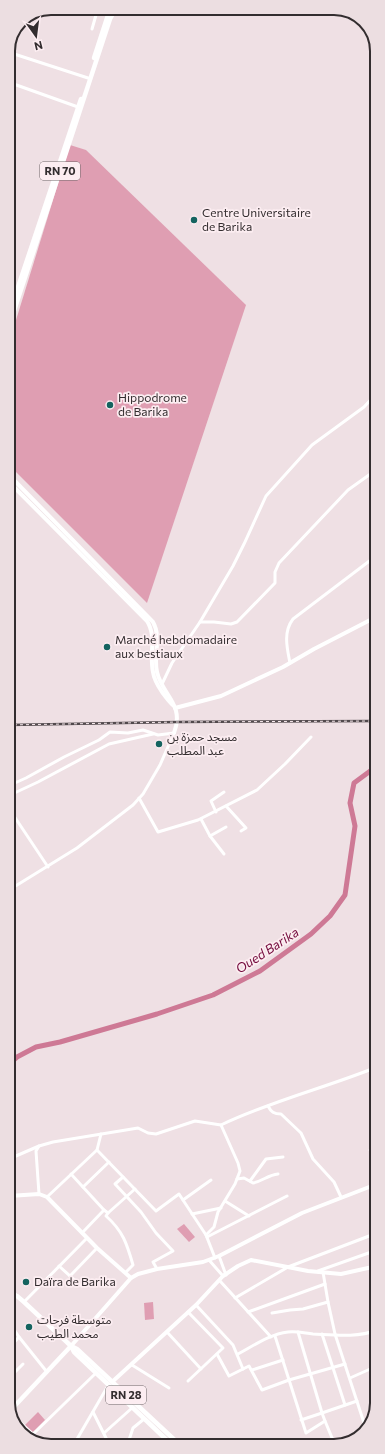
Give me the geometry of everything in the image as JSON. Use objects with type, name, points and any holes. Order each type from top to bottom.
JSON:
[{"type":"main road","name":"RN 70","points":[[58,171],[109,15]]},
{"type":"main road","name":"RN 70","points":[[15,298],[109,15]]},
{"type":"main road","name":"RN 70","points":[[15,304],[22,279]]},
{"type":"main road","name":"RN 28","points":[[17,1296],[71,1346],[78,1349],[174,1439]]},
{"type":"main road","name":"RN 28","points":[[71,1346],[74,1352],[108,1386],[166,1439]]},
{"type":"main road","points":[[15,1405],[71,1346]]},
{"type":"street","points":[[92,29],[96,15]]},
{"type":"street","points":[[15,54],[88,78]]},
{"type":"street","points":[[15,84],[78,107]]},
{"type":"street","points":[[160,685],[172,663],[200,622],[244,544],[266,496],[312,445],[364,407],[370,400]]},
{"type":"street","points":[[200,622],[231,624],[240,619],[276,583],[275,572],[279,562],[348,490],[370,474]]},
{"type":"street","points":[[15,481],[151,619],[157,633],[156,668],[160,685]]},
{"type":"street","points":[[15,488],[147,621],[152,630],[153,636],[153,672],[168,700],[175,707],[177,721],[174,733],[160,765],[143,794],[133,805],[77,848],[15,886]]},
{"type":"street","points":[[290,663],[287,647],[287,631],[289,624],[293,619],[370,561]]},
{"type":"street","points":[[175,707],[221,696],[290,663],[370,620]]},
{"type":"street","points":[[15,783],[99,740],[110,732],[143,730],[158,735],[174,733]]},
{"type":"street","points":[[15,793],[109,744],[154,734]]},
{"type":"street","points":[[139,798],[158,832],[201,819],[257,790],[311,737]]},
{"type":"street","points":[[216,812],[211,801],[224,792]]},
{"type":"street","points":[[226,806],[246,828],[241,831]]},
{"type":"street","points":[[15,818],[48,867]]},
{"type":"street","points":[[201,819],[210,836],[224,854]]},
{"type":"street","points":[[210,836],[226,827]]},
{"type":"street","points":[[15,1156],[53,1142],[138,1128],[148,1133],[156,1134],[195,1122],[221,1125],[268,1106],[370,1070]]},
{"type":"street","points":[[268,1106],[272,1112],[275,1114],[280,1114],[301,1133],[313,1159],[334,1182],[341,1197]]},
{"type":"street","points":[[206,1236],[214,1227],[218,1212],[236,1184],[240,1171],[238,1163],[221,1125]]},
{"type":"street","points":[[47,1197],[97,1150],[101,1134]]},
{"type":"street","points":[[39,1146],[36,1151],[39,1194]]},
{"type":"street","points":[[97,1150],[156,1211],[179,1194],[206,1236],[225,1275]]},
{"type":"street","points":[[250,1181],[266,1159],[283,1157]]},
{"type":"street","points":[[83,1187],[109,1162]]},
{"type":"street","points":[[71,1174],[108,1213]]},
{"type":"street","points":[[237,1179],[244,1178],[253,1183],[259,1182],[267,1176],[278,1174]]},
{"type":"street","points":[[123,1177],[115,1184],[141,1212],[156,1233],[173,1251],[153,1262],[157,1269]]},
{"type":"street","points":[[183,1200],[211,1180]]},
{"type":"street","points":[[71,1346],[131,1278],[138,1274],[157,1269],[209,1260],[217,1257],[302,1213],[370,1187]]},
{"type":"street","points":[[126,1272],[133,1265],[126,1241],[116,1224],[106,1216],[135,1189]]},
{"type":"street","points":[[15,1196],[39,1194],[47,1197],[97,1248],[131,1278]]},
{"type":"street","points":[[206,1236],[287,1196]]},
{"type":"street","points":[[225,1201],[249,1216]]},
{"type":"street","points":[[192,1214],[221,1208]]},
{"type":"street","points":[[82,1233],[104,1210]]},
{"type":"street","points":[[236,1298],[288,1267],[370,1236]]},
{"type":"street","points":[[24,1302],[87,1238]]},
{"type":"street","points":[[70,1276],[97,1248]]},
{"type":"street","points":[[317,1272],[370,1253]]},
{"type":"street","points":[[209,1260],[225,1275]]},
{"type":"street","points":[[77,1439],[108,1386],[196,1305],[225,1275],[238,1266],[251,1260],[317,1272],[342,1274],[370,1268]]},
{"type":"street","points":[[59,1266],[80,1285]]},
{"type":"street","points":[[324,1272],[328,1302],[335,1334],[365,1421]]},
{"type":"street","points":[[220,1281],[248,1312],[273,1336],[283,1360],[306,1433],[325,1421]]},
{"type":"street","points":[[248,1312],[325,1284]]},
{"type":"street","points":[[272,1313],[303,1309],[328,1302]]},
{"type":"street","points":[[196,1305],[233,1345],[243,1369]]},
{"type":"street","points":[[188,1312],[222,1348],[188,1381]]},
{"type":"street","points":[[15,1331],[46,1372]]},
{"type":"street","points":[[167,1332],[201,1369]]},
{"type":"street","points":[[238,1354],[273,1336],[286,1332],[354,1335],[370,1333]]},
{"type":"street","points":[[298,1332],[312,1374],[322,1413],[332,1439]]},
{"type":"street","points":[[322,1334],[345,1405]]},
{"type":"street","points":[[15,1341],[19,1337]]},
{"type":"street","points":[[217,1354],[229,1376],[249,1366],[262,1390],[289,1380],[345,1364]]},
{"type":"street","points":[[252,1370],[283,1360]]},
{"type":"street","points":[[15,1372],[23,1364]]},
{"type":"street","points":[[132,1365],[169,1388]]},
{"type":"street","points":[[350,1378],[370,1369]]},
{"type":"street","points":[[19,1420],[33,1434],[96,1373]]},
{"type":"street","points":[[302,1420],[357,1401]]},
{"type":"street","points":[[104,1433],[132,1408]]},
{"type":"street","points":[[93,1412],[107,1439]]},
{"type":"street","points":[[130,1439],[134,1428],[144,1419]]},
{"type":"shaded area","name":"Hippodrome de Barika","points":[[70,145],[86,150],[246,305],[147,603],[15,471],[15,323]]},
{"type":"shaded area","points":[[184,1224],[195,1237],[189,1242],[177,1229]]},
{"type":"shaded area","points":[[153,1302],[154,1319],[145,1320],[144,1303]]},
{"type":"shaded area","points":[[38,1412],[45,1420],[32,1433],[24,1426]]},
{"type":"waterway","name":"Oued Barika","points":[[15,1059],[36,1047],[60,1042],[157,1014],[213,995],[260,971],[311,934],[330,916],[345,895],[355,826],[350,803],[354,783],[370,771]]},
{"type":"railway","points":[[15,725],[370,721]]},
{"type":"place","name":"Centre Universitaire de Barika","points":[[194,220]]},
{"type":"place","name":"Hippodrome de Barika","points":[[110,405]]},
{"type":"place","name":"Marché hebdomadaire aux bestiaux","points":[[107,647]]},
{"type":"place","name":"مسجد حمزة بن عبد المطلب","points":[[159,744]]},
{"type":"place","name":"Daïra de Barika","points":[[26,1282]]},
{"type":"place","name":"متوسطة فرحات محمد الطيب","points":[[29,1327]]}]
